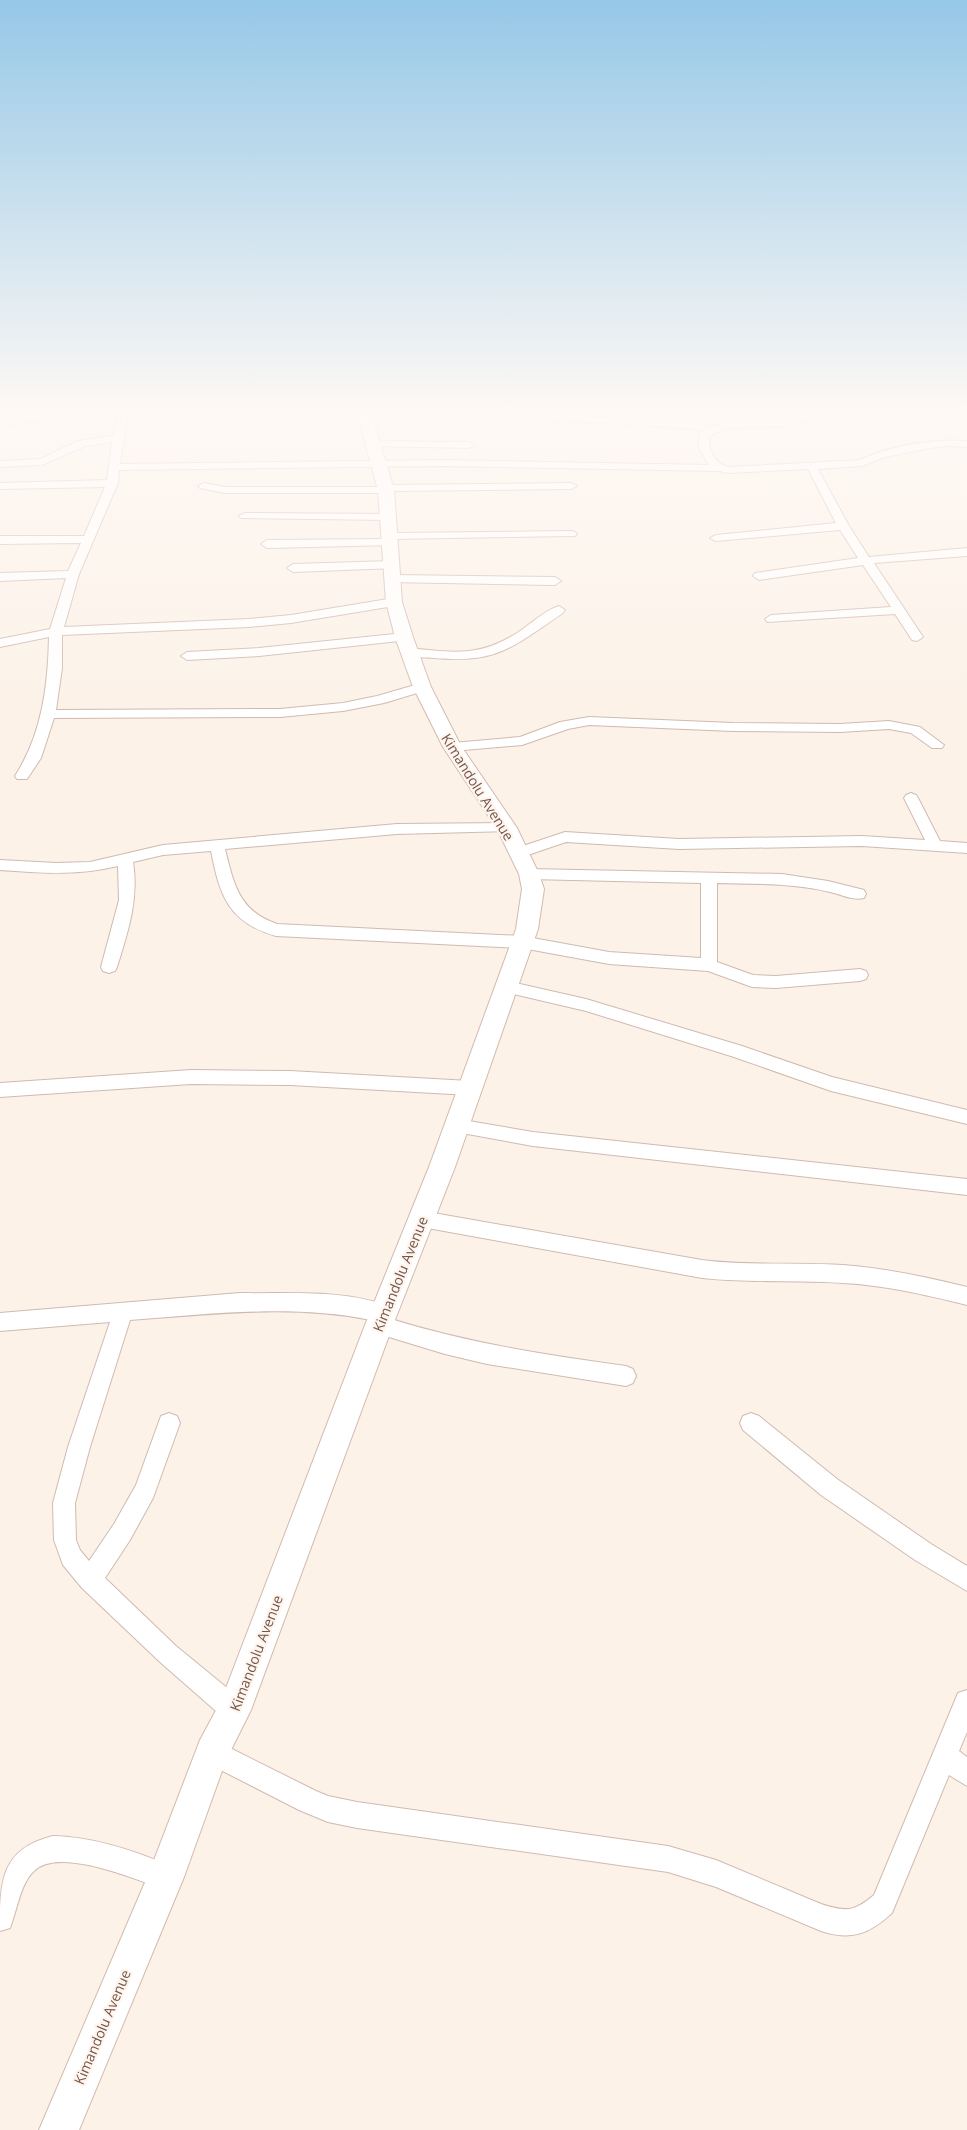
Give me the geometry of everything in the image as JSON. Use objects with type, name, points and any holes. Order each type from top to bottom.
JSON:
[{"type":"street","points":[[22,776],[34,758],[49,714],[55,668],[56,632],[73,574],[100,512]]},
{"type":"street","name":"Kimandolu Avenue","points":[[58,2130],[166,1877],[212,1752],[234,1710],[457,1126],[527,929],[533,889],[524,864],[507,828],[452,747],[422,687],[407,644],[386,512]]},
{"type":"street","points":[[836,512],[917,636]]},
{"type":"street","points":[[245,516],[392,557]]},
{"type":"street","points":[[716,538],[843,526]]},
{"type":"street","points":[[293,568],[571,534]]},
{"type":"street","points":[[0,540],[87,539]]},
{"type":"street","points":[[268,544],[392,557],[554,581]]},
{"type":"street","points":[[759,576],[825,564],[867,559],[967,552]]},
{"type":"street","points":[[0,643],[56,632],[249,623],[291,618],[392,557]]},
{"type":"street","points":[[0,577],[73,574]]},
{"type":"street","points":[[187,656],[407,644],[444,654],[489,653],[520,636],[559,610]]},
{"type":"street","points":[[771,619],[899,610]]},
{"type":"street","points":[[49,714],[280,713],[344,707],[379,700],[422,687]]},
{"type":"street","points":[[452,747],[522,741],[565,725],[589,721],[742,728],[840,728],[889,725],[915,730],[937,745]]},
{"type":"street","points":[[911,798],[935,846]]},
{"type":"street","points":[[0,865],[72,868],[98,866],[163,850],[397,829],[507,828]]},
{"type":"street","points":[[524,864],[566,837],[679,844],[862,841],[967,848]]},
{"type":"street","points":[[217,846],[226,884],[234,902],[243,914],[263,926],[290,931],[522,942],[609,958],[709,965],[752,981],[763,982],[860,975]]},
{"type":"street","points":[[109,967],[128,896],[129,877],[125,859]]},
{"type":"street","points":[[524,864],[709,878],[782,880],[828,886],[858,894]]},
{"type":"street","points":[[709,878],[709,965]]},
{"type":"street","points":[[507,987],[586,1005],[736,1051],[831,1084],[967,1117]]},
{"type":"street","points":[[0,1090],[138,1080],[240,1077],[403,1083],[470,1088]]},
{"type":"street","points":[[457,1126],[533,1139],[967,1187]]},
{"type":"street","points":[[422,1219],[702,1269],[736,1273],[844,1274],[932,1287],[967,1296]]},
{"type":"street","points":[[0,1322],[240,1302],[342,1305],[382,1319],[429,1341],[477,1352],[626,1376]]},
{"type":"street","points":[[123,1312],[79,1448],[64,1503],[65,1540],[71,1557],[90,1580],[168,1654],[234,1710]]},
{"type":"street","points":[[90,1580],[122,1532],[145,1490],[169,1423]]},
{"type":"street","points":[[751,1423],[829,1487],[923,1552],[967,1579]]},
{"type":"street","points":[[212,1752],[328,1809],[357,1815],[668,1859],[690,1864],[811,1913],[838,1922],[852,1923],[867,1918],[883,1904],[967,1702]]},
{"type":"street","points":[[944,1755],[967,1773]]},
{"type":"street","points":[[0,1918],[21,1866],[30,1856],[43,1850],[57,1848],[101,1856],[166,1877]]}]
